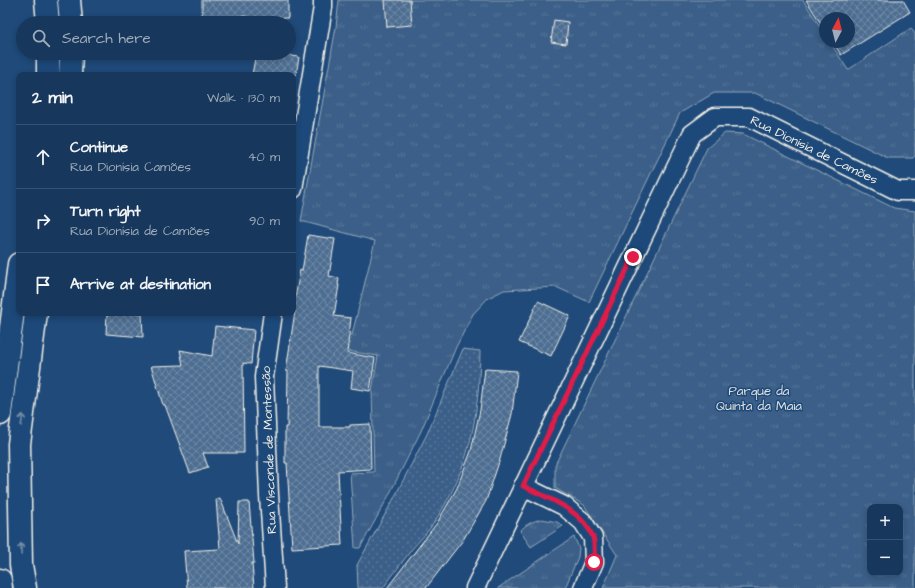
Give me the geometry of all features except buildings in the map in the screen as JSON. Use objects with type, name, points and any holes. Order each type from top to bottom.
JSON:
[{"type":"main road","points":[[46,0],[47,16]]},
{"type":"main road","points":[[48,60],[48,72]]},
{"type":"main road","points":[[70,72],[71,60]]},
{"type":"main road","points":[[0,414],[16,288]]},
{"type":"main road","points":[[25,588],[21,565],[19,444],[36,316]]},
{"type":"main road","points":[[0,580],[1,588]]},
{"type":"street","points":[[296,171],[323,0]]},
{"type":"street","name":"Rua Dionísia de Camões","points":[[475,588],[692,134],[715,117],[749,117],[898,191],[915,191]]},
{"type":"street","name":"Rua Visconde de Montessão","points":[[273,316],[264,377],[268,495],[275,588]]},
{"type":"street","points":[[523,486],[564,506],[583,522],[593,538],[594,562],[583,588]]},
{"type":"green space","points":[[339,0],[803,0],[819,25],[819,48],[834,48],[848,70],[911,28],[915,34],[915,156],[913,158],[888,158],[755,93],[714,93],[680,113],[589,302],[556,287],[504,290],[488,298],[473,314],[456,347],[421,431],[388,497],[360,548],[355,548],[350,473],[374,472],[372,391],[378,356],[348,351],[375,241],[301,221],[336,27]]},
{"type":"green space","name":"Parque da Quinta da Maia","points":[[725,133],[743,134],[894,208],[915,211],[915,588],[603,588],[617,555],[584,505],[555,488],[555,465],[707,148]]},
{"type":"green space","points":[[463,349],[480,351],[478,397],[471,439],[457,480],[433,525],[412,549],[383,588],[358,588],[357,565],[427,434]]},
{"type":"green space","points":[[542,519],[557,522],[563,526],[531,547],[520,531],[530,523]]},
{"type":"green space","points":[[574,537],[579,548],[578,557],[565,588],[498,588]]},
{"type":"route","points":[[594,562],[593,538],[583,522],[564,506],[523,486],[633,257]]}]
